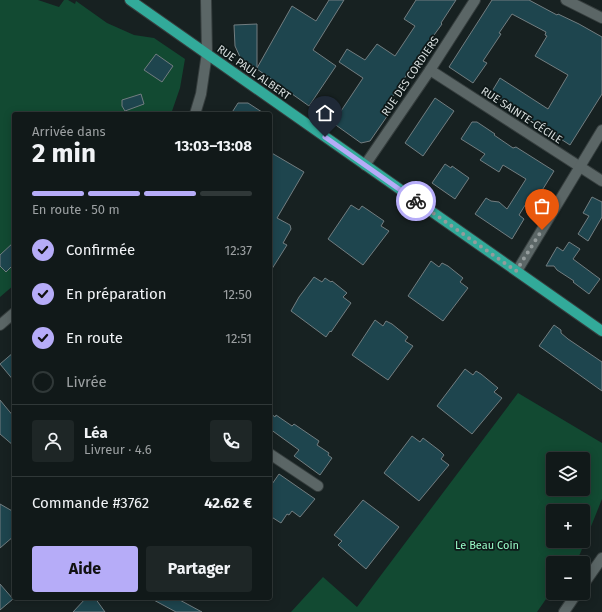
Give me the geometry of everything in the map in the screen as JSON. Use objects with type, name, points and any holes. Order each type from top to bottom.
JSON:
[{"type":"main road","name":"RUE PAUL ALBERT","points":[[130,0],[602,331]]},
{"type":"street","points":[[196,112],[201,94],[207,54],[206,0]]},
{"type":"street","name":"RUE DES CORDIERS","points":[[365,165],[430,70],[474,0]]},
{"type":"street","points":[[566,0],[602,18]]},
{"type":"street","name":"RUE SAINTE-CÉCILE","points":[[430,70],[602,181]]},
{"type":"street","points":[[516,271],[602,130]]},
{"type":"street","points":[[0,325],[12,316]]},
{"type":"street","points":[[272,455],[318,486]]},
{"type":"street","points":[[590,575],[602,558]]},
{"type":"street","points":[[564,612],[572,600]]},
{"type":"green space","points":[[0,0],[38,0],[59,7],[64,0],[68,0],[75,4],[76,1],[107,23],[134,35],[154,38],[185,59],[180,88],[172,112],[12,112],[12,287],[0,297]]},
{"type":"green space","name":"Le Beau Coin","points":[[518,393],[602,443],[602,499],[590,529],[590,504],[546,504],[546,548],[582,548],[578,556],[546,556],[546,599],[537,612],[291,612],[323,577],[357,607]]},
{"type":"building","points":[[329,0],[344,0],[313,50],[336,66],[309,106],[240,57],[235,46],[234,25],[257,24],[257,68],[292,6],[316,21]]},
{"type":"building","points":[[416,0],[456,0],[441,23],[442,24],[385,108],[390,112],[370,141],[361,143],[333,123],[363,78],[339,62],[347,49],[365,60],[377,44],[395,56],[415,26],[404,19]]},
{"type":"building","points":[[492,0],[529,0],[602,37],[602,94],[570,145],[491,93],[500,78],[548,109],[568,75],[535,56],[547,36],[545,35],[546,32],[512,14],[483,61],[487,63],[473,83],[449,67]]},
{"type":"building","points":[[156,54],[173,66],[162,82],[144,70]]},
{"type":"building","points":[[141,94],[144,104],[125,111],[122,106],[122,100]]},
{"type":"building","points":[[435,98],[454,111],[423,156],[405,143]]},
{"type":"building","points":[[238,103],[248,103],[262,112],[232,112]]},
{"type":"building","points":[[472,122],[477,122],[513,148],[516,147],[554,171],[538,197],[532,194],[519,215],[524,219],[512,239],[475,214],[486,198],[491,201],[499,202],[507,209],[526,179],[503,165],[499,172],[480,160],[485,154],[461,139]]},
{"type":"building","points":[[272,153],[304,172],[277,218],[290,225],[291,229],[283,243],[287,245],[272,269]]},
{"type":"building","points":[[445,164],[451,168],[452,166],[469,178],[455,199],[432,183]]},
{"type":"building","points":[[592,197],[602,202],[602,217],[588,241],[578,234],[589,216],[583,213]]},
{"type":"building","points":[[351,205],[359,210],[362,206],[368,210],[384,221],[381,226],[389,231],[363,265],[328,239]]},
{"type":"building","points":[[569,242],[580,249],[573,259],[600,279],[589,294],[573,282],[574,281],[557,270],[554,266],[546,266],[557,247],[563,251]]},
{"type":"building","points":[[12,244],[12,266],[6,272],[0,266],[0,255]]},
{"type":"building","points":[[431,261],[439,267],[442,263],[448,266],[463,278],[460,282],[468,288],[443,321],[408,296]]},
{"type":"building","points":[[314,277],[322,282],[325,278],[331,282],[332,281],[347,293],[343,297],[351,303],[326,337],[291,311],[299,297]]},
{"type":"building","points":[[375,320],[383,326],[386,321],[392,324],[408,337],[405,341],[413,346],[388,380],[352,355]]},
{"type":"building","points":[[554,325],[561,330],[561,333],[568,339],[602,362],[602,391],[539,346]]},
{"type":"building","points":[[12,354],[12,379],[0,364]]},
{"type":"building","points":[[465,369],[473,375],[476,371],[481,374],[498,388],[494,392],[502,398],[472,434],[437,406]]},
{"type":"building","points":[[0,400],[12,415],[12,444],[0,434]]},
{"type":"building","points":[[272,415],[275,417],[276,415],[292,426],[294,424],[319,441],[317,445],[329,453],[328,455],[332,458],[320,475],[294,456],[299,450],[272,430]]},
{"type":"building","points":[[412,436],[420,442],[423,438],[440,451],[444,455],[441,459],[449,465],[419,501],[384,473]]},
{"type":"building","points":[[279,474],[315,499],[300,517],[292,511],[289,515],[287,514],[281,523],[272,517],[272,484]]},
{"type":"building","points":[[363,500],[399,527],[366,569],[338,545],[342,541],[334,535]]},
{"type":"building","points":[[0,504],[12,511],[12,538],[0,548]]},
{"type":"building","points":[[0,584],[12,598],[12,600],[0,610]]},
{"type":"building","points":[[84,600],[96,600],[105,612],[73,612]]},
{"type":"building","points":[[154,600],[180,600],[202,612],[176,612]]},
{"type":"way so far","points":[[416,201],[516,271],[542,230]]},
{"type":"route","points":[[325,137],[416,201]]}]
